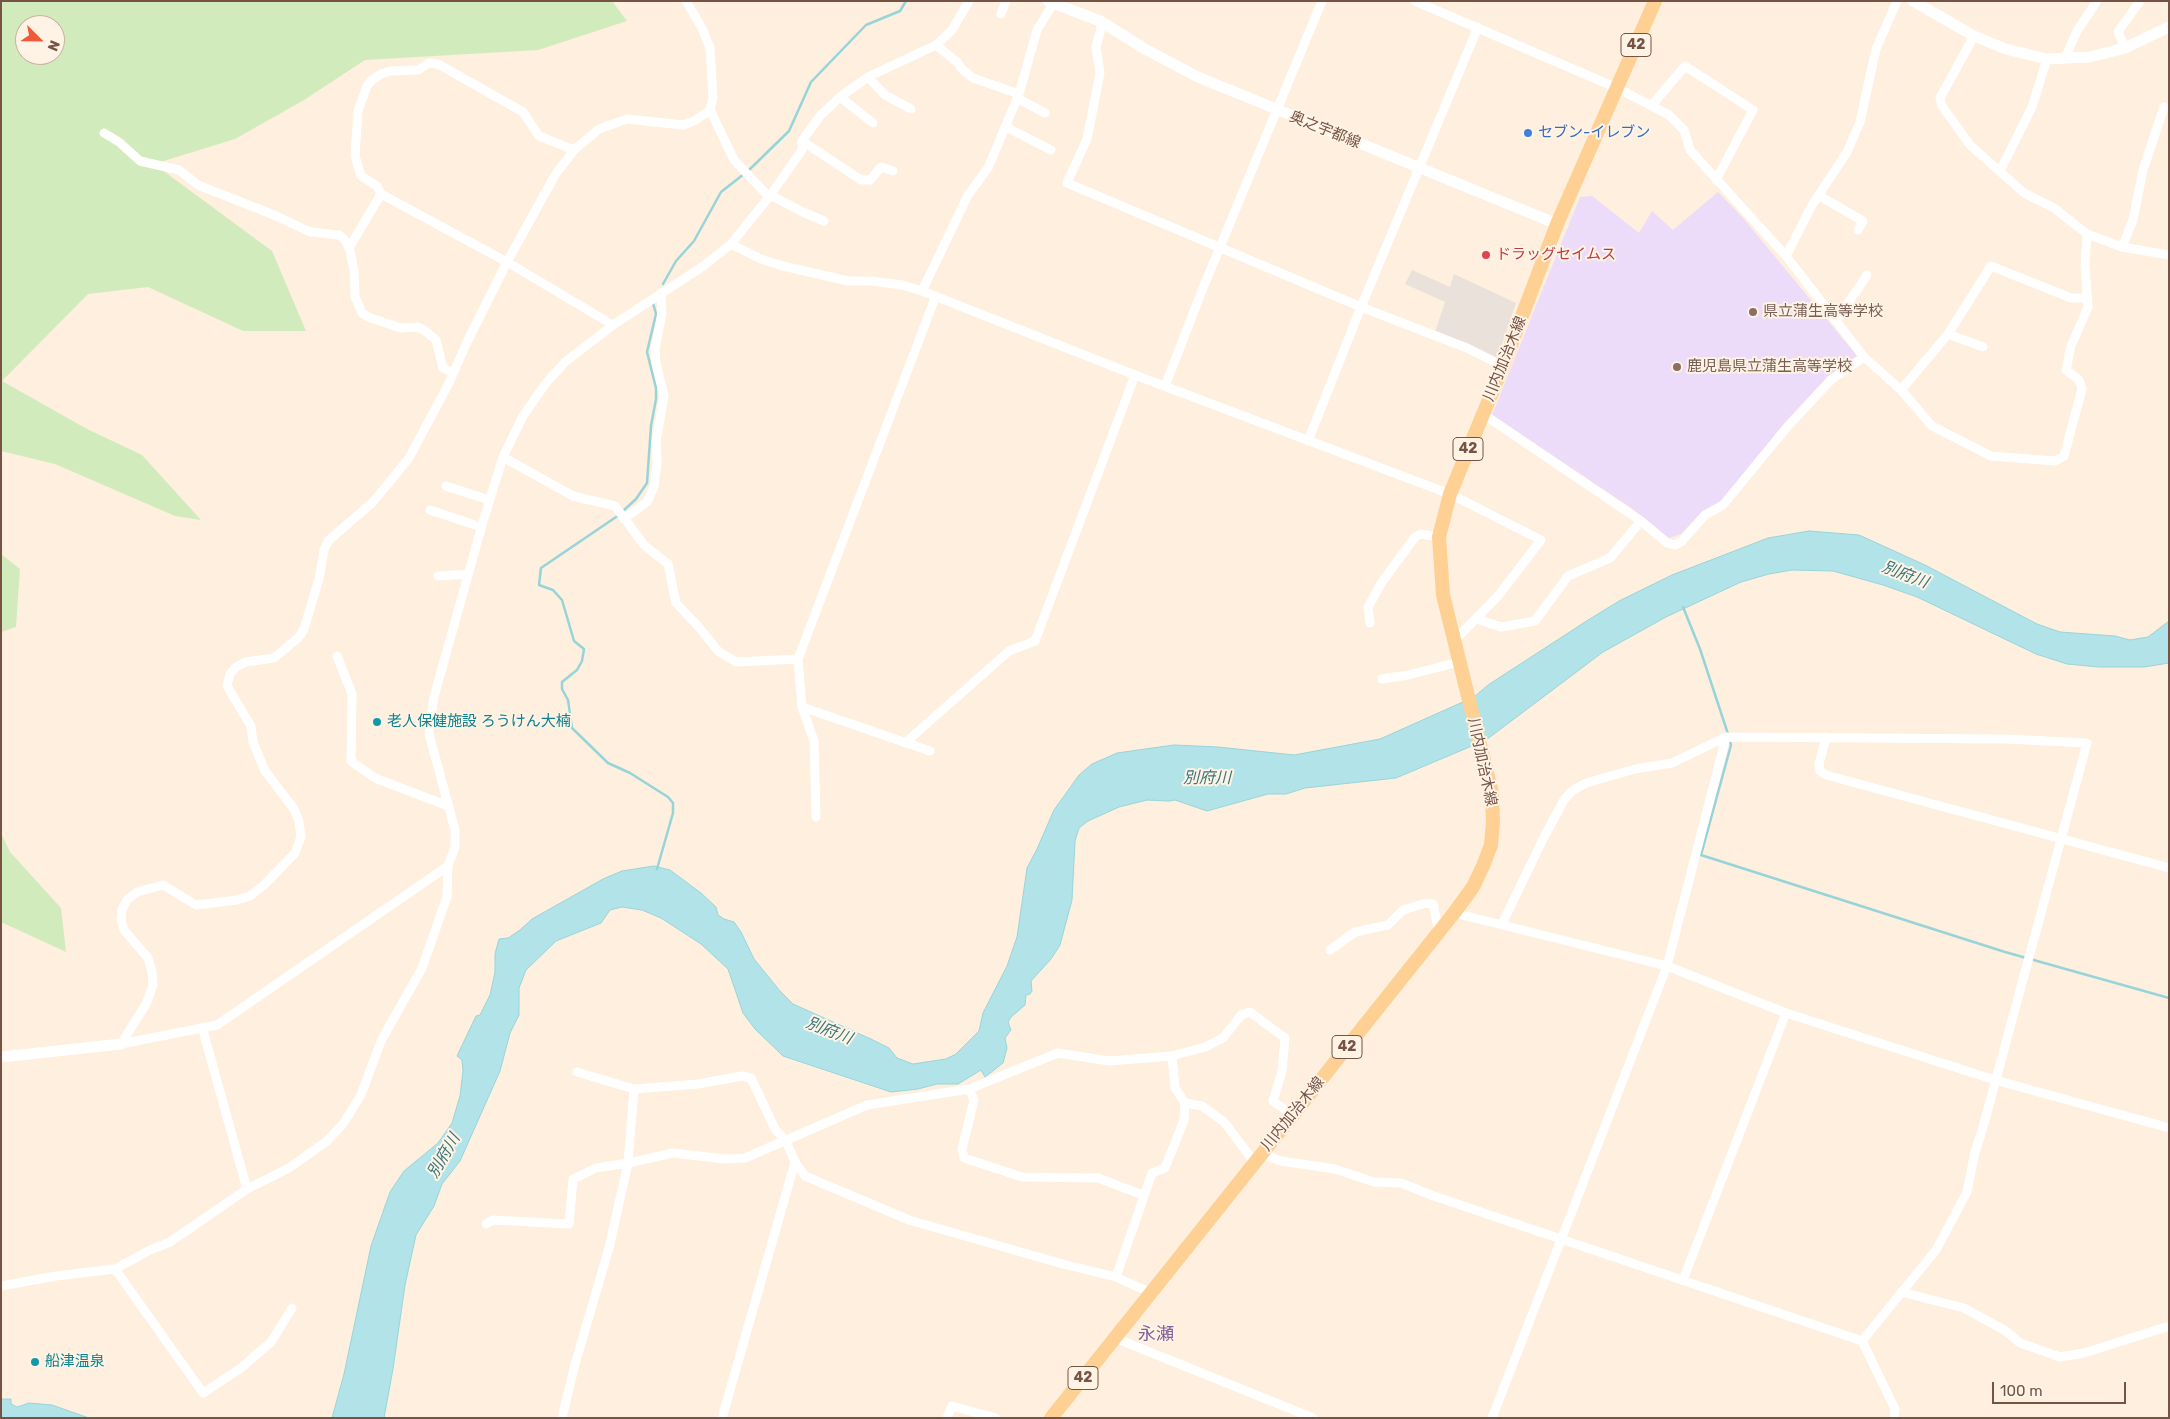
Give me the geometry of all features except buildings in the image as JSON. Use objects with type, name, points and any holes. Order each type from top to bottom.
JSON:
[{"type":"main road","name":"川内加治木線","points":[[1051,1418],[1440,932],[1473,887],[1491,845],[1494,822],[1492,793],[1442,595],[1439,537],[1450,494],[1503,366],[1557,224],[1655,1]]},
{"type":"street","points":[[686,1],[702,28],[710,48],[712,97],[710,110],[734,160],[769,196],[824,221]]},
{"type":"street","points":[[1,1286],[56,1276],[115,1269],[150,1250],[170,1242],[247,1189],[289,1168],[327,1141],[343,1124],[368,1079],[381,1041],[415,983],[447,897],[448,866],[455,847],[455,830],[429,734],[434,697],[481,527],[503,456],[523,416],[546,382],[565,362],[613,325],[702,267],[731,244],[802,150],[802,141],[820,116],[840,97],[868,77],[936,45],[952,30],[968,1]]},
{"type":"street","points":[[1001,14],[1006,1]]},
{"type":"street","points":[[1165,386],[1203,288],[1322,1]]},
{"type":"street","points":[[1416,1],[1617,88],[1669,115],[1684,130],[1690,150],[1786,256],[1864,357],[1901,390],[1932,426],[1991,456],[2055,461],[2064,456],[2082,389],[2079,380],[2066,370],[2071,346],[2088,307],[2085,265],[2087,234]]},
{"type":"street","points":[[1786,256],[1818,195],[1846,152],[1860,122],[1876,49],[1897,1]]},
{"type":"street","points":[[1913,1],[1930,6],[1974,36],[2006,49],[2047,59],[2090,56],[2125,48],[2169,27]]},
{"type":"street","points":[[2065,58],[2077,31],[2097,1]]},
{"type":"street","points":[[2125,48],[2118,32],[2140,1]]},
{"type":"street","points":[[922,291],[968,195],[988,168],[1018,96],[1037,30],[1052,2]]},
{"type":"street","name":"奥之宇都線","points":[[1052,2],[1100,21],[1181,69],[1557,224]]},
{"type":"street","points":[[1100,21],[1101,28],[1096,48],[1100,73],[1087,139],[1067,183],[1361,307],[1468,348],[1503,366]]},
{"type":"street","points":[[1308,441],[1361,307],[1478,27]]},
{"type":"street","points":[[1974,36],[1940,98],[1942,106],[1970,145],[2024,193],[2054,208],[2087,234],[2122,247],[2169,255]]},
{"type":"street","points":[[936,45],[973,78],[1018,96],[1045,112]]},
{"type":"street","points":[[2000,171],[2032,107],[2047,59]]},
{"type":"street","points":[[574,150],[539,136],[523,112],[445,67],[429,63],[418,70],[390,71],[372,80],[358,110],[355,156],[361,176],[377,186],[381,194],[507,262],[613,325]]},
{"type":"street","points":[[1652,105],[1685,66],[1753,110],[1716,180]]},
{"type":"street","points":[[868,77],[885,95],[911,109]]},
{"type":"street","points":[[840,97],[873,123]]},
{"type":"street","points":[[2122,247],[2133,220],[2143,170],[2164,107]]},
{"type":"street","points":[[122,1044],[146,1004],[153,986],[148,958],[124,930],[121,920],[122,909],[128,900],[137,892],[163,885],[196,904],[237,900],[250,896],[264,885],[295,853],[301,837],[299,821],[294,809],[265,771],[253,742],[251,726],[227,686],[230,674],[236,667],[246,662],[274,658],[299,637],[304,629],[328,541],[387,488],[408,458],[453,373],[507,262],[555,175],[574,150],[599,129],[628,119],[683,125],[694,121],[710,110]]},
{"type":"street","points":[[1006,127],[1051,150]]},
{"type":"street","points":[[104,133],[119,142],[140,161],[179,170],[198,185],[274,215],[310,232],[339,235],[346,241],[349,248],[354,271],[355,297],[362,313],[368,317],[401,328],[424,330],[436,340],[443,368],[453,373]]},
{"type":"street","points":[[802,141],[861,180],[870,180],[881,167],[893,170]]},
{"type":"street","points":[[349,248],[381,194]]},
{"type":"street","points":[[1818,195],[1862,221],[1858,230]]},
{"type":"street","points":[[731,244],[761,259],[783,266],[848,281],[872,281],[902,285],[922,291],[935,298],[1450,494],[1541,540],[1498,596],[1454,641]]},
{"type":"street","points":[[1901,390],[1948,334],[1991,266],[2071,298],[2088,298]]},
{"type":"street","points":[[1836,321],[1867,275]]},
{"type":"street","points":[[623,518],[647,502],[654,487],[657,463],[656,442],[664,396],[655,350],[662,314],[661,293]]},
{"type":"street","points":[[816,817],[814,741],[802,707],[798,659],[935,298]]},
{"type":"street","points":[[1948,334],[1983,347]]},
{"type":"street","points":[[1483,414],[1641,521],[1667,542],[1675,545],[1682,541],[1705,515],[1723,505],[1788,426],[1832,379],[1864,357]]},
{"type":"street","points":[[905,743],[1009,651],[1035,641],[1136,375]]},
{"type":"street","points":[[503,456],[573,496],[615,506],[644,544],[668,564],[676,603],[718,651],[736,662],[798,659]]},
{"type":"street","points":[[446,486],[490,500]]},
{"type":"street","points":[[430,510],[481,527]]},
{"type":"street","points":[[1477,619],[1501,627],[1535,620],[1568,576],[1610,558],[1641,521]]},
{"type":"street","points":[[1370,623],[1368,607],[1382,582],[1415,536],[1420,534],[1439,537]]},
{"type":"street","points":[[438,576],[468,574]]},
{"type":"street","points":[[337,656],[352,694],[351,761],[375,778],[448,806]]},
{"type":"street","points":[[1382,679],[1408,675],[1459,662]]},
{"type":"street","points":[[802,707],[930,751]]},
{"type":"street","points":[[1492,1418],[1667,966],[1726,737]]},
{"type":"street","points":[[1502,924],[1543,839],[1564,800],[1572,791],[1586,783],[1635,769],[1672,764],[1726,737],[2006,739],[2087,743],[1975,1152],[1967,1192],[1936,1250],[1862,1341]]},
{"type":"street","points":[[1826,737],[1819,764],[1820,771],[1826,775],[2169,868]]},
{"type":"street","points":[[1,1057],[122,1044],[217,1025],[448,866]]},
{"type":"street","points":[[1330,950],[1355,932],[1388,925],[1403,910],[1426,903],[1433,904],[1440,932]]},
{"type":"street","points":[[1454,913],[1667,966],[1786,1013],[1995,1080],[2169,1128]]},
{"type":"street","points":[[486,1224],[493,1220],[568,1224],[573,1179],[596,1168],[673,1153],[725,1159],[745,1158],[867,1105],[969,1089],[1058,1053],[1109,1061],[1172,1056],[1206,1047],[1222,1038],[1241,1015],[1250,1012],[1285,1038],[1282,1071],[1274,1101],[1292,1115]]},
{"type":"street","points":[[1683,1280],[1786,1013]]},
{"type":"street","points":[[202,1027],[247,1189]]},
{"type":"street","points":[[1116,1277],[1152,1173],[1165,1168],[1184,1120],[1185,1103],[1175,1088],[1172,1056]]},
{"type":"street","points":[[577,1072],[634,1089],[698,1084],[742,1076],[751,1078],[776,1130],[786,1141],[794,1162],[806,1176],[910,1220],[1063,1264],[1116,1277],[1150,1293]]},
{"type":"street","points":[[565,1417],[575,1364],[608,1248],[628,1163],[634,1089]]},
{"type":"street","points":[[969,1089],[974,1100],[962,1149],[964,1158],[1022,1177],[1098,1178],[1143,1195]]},
{"type":"street","points":[[1185,1103],[1202,1106],[1224,1122],[1258,1159],[1335,1169],[1374,1182],[1401,1183],[1431,1195],[1862,1341],[1895,1409],[1894,1418]]},
{"type":"street","points":[[722,1418],[794,1162]]},
{"type":"street","points":[[115,1269],[184,1369],[203,1393],[241,1368],[272,1342],[292,1308]]},
{"type":"street","points":[[1901,1292],[1964,1308],[2006,1331],[2020,1342],[2060,1357],[2084,1352],[2169,1326]]},
{"type":"street","points":[[1115,1338],[1313,1418]]},
{"type":"street","points":[[947,1418],[952,1406],[996,1418]]},
{"type":"shaded area","name":"鹿児島県立蒲生高等学校","points":[[1718,192],[1743,218],[1857,356],[1827,377],[1782,426],[1721,503],[1702,512],[1681,534],[1669,538],[1630,507],[1492,415],[1580,197],[1592,196],[1639,233],[1652,211],[1673,230]]},
{"type":"shaded area","points":[[1412,270],[1450,287],[1454,274],[1516,303],[1497,359],[1435,332],[1445,302],[1405,284]]},
{"type":"green space","points":[[1,1],[612,1],[627,21],[538,50],[365,60],[304,100],[235,139],[154,164],[272,251],[306,331],[243,331],[148,287],[88,294],[2,381],[87,429],[142,455],[201,520],[175,516],[55,464],[1,451]]},
{"type":"green space","points":[[1,554],[20,569],[16,627],[1,632]]},
{"type":"green space","points":[[1,833],[10,852],[61,908],[66,952],[1,922]]},
{"type":"water","name":"別府川","points":[[1809,531],[1859,535],[1925,565],[2037,624],[2060,632],[2115,636],[2130,640],[2148,637],[2169,621],[2169,663],[2144,667],[2099,667],[2067,664],[2036,654],[1917,597],[1833,571],[1792,570],[1741,582],[1666,617],[1603,652],[1486,740],[1396,778],[1305,788],[1286,794],[1268,794],[1207,811],[1175,800],[1147,800],[1119,807],[1088,821],[1079,828],[1075,841],[1072,900],[1060,945],[1051,959],[1031,981],[1032,991],[1026,995],[1025,1005],[1008,1022],[1011,1030],[1005,1038],[1007,1048],[1003,1063],[985,1077],[981,1070],[958,1084],[937,1084],[918,1089],[891,1092],[783,1056],[755,1029],[743,1013],[728,969],[701,944],[661,918],[642,910],[622,907],[610,910],[601,923],[556,941],[526,970],[519,988],[519,1015],[510,1033],[500,1071],[460,1161],[442,1184],[434,1206],[416,1235],[405,1285],[384,1418],[332,1418],[344,1374],[371,1246],[390,1192],[404,1171],[438,1143],[452,1123],[460,1096],[463,1071],[462,1060],[457,1056],[476,1016],[480,1015],[490,995],[495,972],[495,954],[499,939],[508,938],[532,919],[603,879],[622,871],[654,866],[670,870],[701,893],[716,907],[718,915],[734,922],[754,959],[793,1004],[889,1048],[897,1058],[913,1064],[946,1059],[956,1054],[979,1031],[983,1013],[1007,966],[1017,937],[1027,868],[1054,810],[1079,775],[1092,764],[1117,753],[1174,745],[1218,747],[1294,755],[1380,739],[1474,697],[1488,685],[1619,601],[1672,575],[1768,538]]},
{"type":"water","points":[[1,1399],[11,1399],[11,1404],[17,1407],[29,1403],[52,1405],[89,1418],[1,1418]]},
{"type":"waterway","points":[[748,171],[789,131],[811,82],[866,25],[900,11],[906,1]]},
{"type":"waterway","points":[[663,284],[676,261],[694,241],[721,192],[744,174]]},
{"type":"waterway","points":[[623,511],[636,499],[647,483],[651,426],[656,399],[656,388],[647,352],[656,314],[653,303]]},
{"type":"waterway","points":[[619,515],[541,568],[539,585],[553,590],[562,600],[574,641],[584,649],[582,661],[577,670],[562,682],[562,689],[568,700],[572,728],[608,763],[630,773],[668,797],[673,803],[673,813],[657,869]]},
{"type":"waterway","points":[[1683,607],[1700,649],[1728,734]]},
{"type":"waterway","points":[[1729,739],[1731,745],[1701,855],[2005,952],[2169,998]]},
{"type":"place","name":"セブン-イレブン","points":[[1528,133]]},
{"type":"place","name":"ドラッグセイムス","points":[[1486,255]]},
{"type":"place","name":"県立蒲生高等学校","points":[[1753,312]]},
{"type":"place","name":"鹿児島県立蒲生高等学校","points":[[1677,367]]},
{"type":"place","name":"老人保健施設 ろうけん大楠","points":[[377,722]]},
{"type":"place","name":"船津温泉","points":[[35,1362]]},
{"type":"district","name":"永瀬","points":[[1156,1335]]}]
